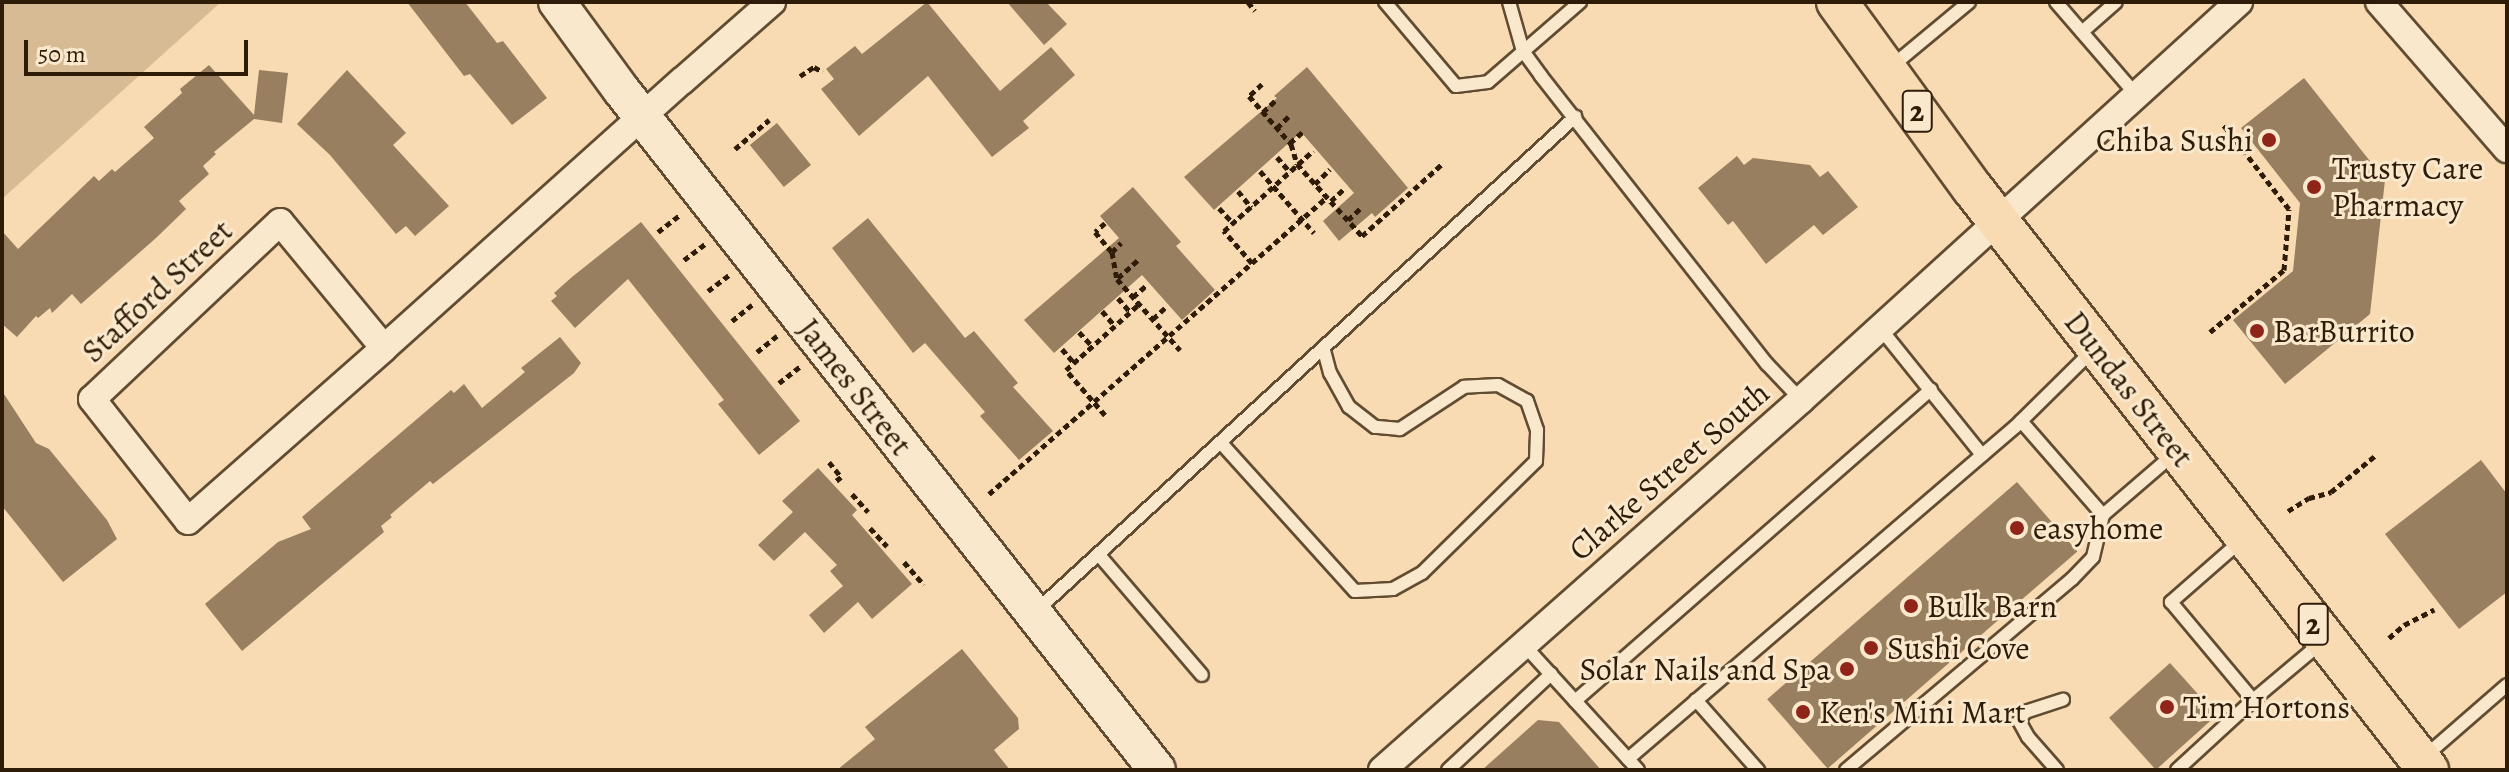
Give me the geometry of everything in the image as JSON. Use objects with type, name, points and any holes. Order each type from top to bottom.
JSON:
[{"type":"main road","name":"Dundas Street","points":[[1837,2],[1997,221],[2424,765]]},
{"type":"street","name":"James Street","points":[[557,2],[642,116],[1157,770]]},
{"type":"street","name":"Stafford Street","points":[[384,348],[280,222],[92,399],[188,521],[384,348],[642,116],[772,2]]},
{"type":"street","name":"Clarke Street South","points":[[1382,770],[1801,400],[2239,2]]},
{"type":"street","points":[[2379,2],[2507,149]]},
{"type":"lane","points":[[1385,2],[1456,86],[1488,82],[1580,2]]},
{"type":"lane","points":[[1509,2],[1523,51],[1767,364],[1801,400]]},
{"type":"lane","points":[[1888,70],[1969,2]]},
{"type":"lane","points":[[2056,2],[2138,97]]},
{"type":"lane","points":[[2082,32],[2116,2]]},
{"type":"lane","points":[[1033,613],[1324,351],[1575,117]]},
{"type":"lane","points":[[1880,328],[1982,455]]},
{"type":"lane","points":[[1628,759],[2021,421],[2096,347]]},
{"type":"lane","points":[[1222,444],[1355,591],[1393,589],[1422,573],[1536,461],[1537,430],[1527,401],[1498,385],[1464,387],[1400,429],[1375,427],[1349,407],[1330,373],[1324,351]]},
{"type":"lane","points":[[1575,701],[1931,389]]},
{"type":"lane","points":[[2021,421],[2103,515]]},
{"type":"lane","points":[[1846,770],[2072,579],[2093,557],[2103,515],[2178,451]]},
{"type":"lane","points":[[2245,537],[2171,602],[2253,700]]},
{"type":"lane","points":[[1099,555],[1202,675]]},
{"type":"lane","points":[[2177,770],[2325,639]]},
{"type":"lane","points":[[1524,645],[1638,770]]},
{"type":"lane","points":[[1448,770],[1551,674]]},
{"type":"lane","points":[[2424,765],[2506,688]]},
{"type":"lane","points":[[1696,700],[1758,770]]},
{"type":"lane","points":[[2057,770],[2028,737],[2019,721],[2025,712],[2063,700]]},
{"type":"path","points":[[1248,2],[1255,11]]},
{"type":"path","points":[[800,76],[814,67],[823,72]]},
{"type":"path","points":[[1262,84],[1249,96],[1290,143],[1299,165],[1362,236],[1443,163]]},
{"type":"path","points":[[1263,112],[1276,100]]},
{"type":"path","points":[[1277,128],[1289,116]]},
{"type":"path","points":[[735,149],[769,120]]},
{"type":"path","points":[[2210,332],[2284,270],[2289,209],[2222,123]]},
{"type":"path","points":[[1290,143],[1304,131]]},
{"type":"path","points":[[1252,263],[1224,231],[1313,151]]},
{"type":"path","points":[[1277,157],[1290,172]]},
{"type":"path","points":[[1315,184],[1330,169]]},
{"type":"path","points":[[1260,171],[1314,233]]},
{"type":"path","points":[[989,494],[1302,219],[1345,188]]},
{"type":"path","points":[[1238,191],[1251,207]]},
{"type":"path","points":[[1348,220],[1362,207]]},
{"type":"path","points":[[1219,208],[1233,223]]},
{"type":"path","points":[[658,232],[682,213]]},
{"type":"path","points":[[1105,223],[1095,232],[1112,252],[1117,279],[1180,350]]},
{"type":"path","points":[[684,260],[705,243]]},
{"type":"path","points":[[1112,252],[1121,243]]},
{"type":"path","points":[[1117,279],[1138,260]]},
{"type":"path","points":[[708,291],[729,274]]},
{"type":"path","points":[[1133,297],[1147,285]]},
{"type":"path","points":[[1118,298],[1130,312]]},
{"type":"path","points":[[732,321],[753,304]]},
{"type":"path","points":[[1105,415],[1066,370],[1139,304]]},
{"type":"path","points":[[1153,319],[1166,307]]},
{"type":"path","points":[[1102,311],[1115,326]]},
{"type":"path","points":[[1079,332],[1092,346]]},
{"type":"path","points":[[757,352],[778,335]]},
{"type":"path","points":[[1062,349],[1074,363]]},
{"type":"path","points":[[779,383],[802,365]]},
{"type":"path","points":[[2288,511],[2309,498],[2331,492],[2376,455]]},
{"type":"path","points":[[829,462],[841,477],[836,481]]},
{"type":"path","points":[[852,494],[868,512]]},
{"type":"path","points":[[870,528],[887,546]]},
{"type":"path","points":[[904,562],[924,585]]},
{"type":"path","points":[[2389,638],[2404,625],[2434,610]]},
{"type":"shaded area","points":[[2,2],[221,2],[2,199]]},
{"type":"building","points":[[407,2],[465,2],[497,43],[503,41],[547,98],[512,125],[470,74],[464,76]]},
{"type":"building","points":[[927,2],[1000,91],[1051,47],[1075,75],[1023,121],[1029,128],[992,157],[928,76],[859,136],[821,89],[834,79],[826,69],[855,46],[862,54]]},
{"type":"building","points":[[1007,2],[1046,2],[1067,24],[1044,45]]},
{"type":"building","points":[[209,65],[254,115],[259,70],[288,73],[282,123],[254,119],[214,152],[216,154],[203,166],[209,174],[179,201],[186,209],[156,238],[81,304],[72,294],[52,313],[50,308],[38,318],[36,316],[17,337],[2,324],[2,231],[18,249],[94,176],[99,181],[112,169],[115,172],[154,138],[144,127],[182,93],[180,89]]},
{"type":"building","points":[[1307,67],[1408,188],[1375,217],[1372,213],[1339,241],[1323,221],[1354,193],[1301,132],[1214,210],[1184,177],[1277,98],[1274,96]]},
{"type":"building","points":[[347,70],[406,133],[393,145],[449,206],[415,236],[406,226],[396,234],[330,155],[297,124]]},
{"type":"building","points":[[2304,78],[2385,180],[2370,314],[2285,384],[2233,320],[2293,271],[2300,203],[2241,128]]},
{"type":"building","points":[[777,123],[811,165],[784,187],[750,145]]},
{"type":"building","points":[[1737,156],[1744,165],[1753,158],[1810,165],[1820,177],[1828,171],[1858,207],[1823,235],[1814,225],[1766,264],[1733,221],[1728,225],[1698,188]]},
{"type":"building","points":[[1133,187],[1181,242],[1176,246],[1215,290],[1182,320],[1142,275],[1054,353],[1024,320],[1119,238],[1100,216]]},
{"type":"building","points":[[868,218],[965,338],[974,331],[1018,383],[1013,387],[1053,431],[1019,460],[980,416],[985,412],[925,343],[913,353],[832,248]]},
{"type":"building","points":[[641,222],[800,421],[759,455],[718,404],[724,400],[628,279],[575,328],[551,301],[557,296],[554,293],[572,277]]},
{"type":"building","points":[[560,337],[581,363],[574,373],[433,484],[430,481],[390,515],[392,517],[381,526],[384,532],[242,651],[205,604],[278,542],[311,529],[302,517],[451,390],[454,393],[464,384],[482,408],[525,372],[521,368]]},
{"type":"building","points":[[2,391],[36,443],[49,449],[107,520],[117,539],[63,582],[2,506]]},
{"type":"building","points":[[2481,460],[2507,494],[2507,592],[2459,629],[2385,534]]},
{"type":"building","points":[[818,468],[857,510],[852,515],[912,584],[872,619],[858,602],[824,633],[809,615],[843,586],[830,571],[837,565],[805,532],[774,561],[758,545],[793,512],[782,501]]},
{"type":"building","points":[[2017,482],[2077,551],[1828,769],[1767,699]]},
{"type":"building","points":[[962,649],[1018,718],[1019,729],[994,750],[1010,770],[837,770],[875,739],[865,727]]},
{"type":"building","points":[[2170,663],[2217,715],[2156,770],[2109,718]]},
{"type":"building","points":[[1538,720],[1559,722],[1601,770],[1482,770]]},
{"type":"place","name":"Chiba Sushi","points":[[2269,140]]},
{"type":"place","name":"Trusty Care Pharmacy","points":[[2314,187]]},
{"type":"place","name":"BarBurrito","points":[[2257,331]]},
{"type":"place","name":"easyhome","points":[[2017,528]]},
{"type":"place","name":"Bulk Barn","points":[[1911,606]]},
{"type":"place","name":"Sushi Cove","points":[[1871,648]]},
{"type":"place","name":"Solar Nails and Spa","points":[[1847,669]]},
{"type":"place","name":"Tim Hortons","points":[[2167,707]]},
{"type":"place","name":"Ken's Mini Mart","points":[[1803,712]]}]
